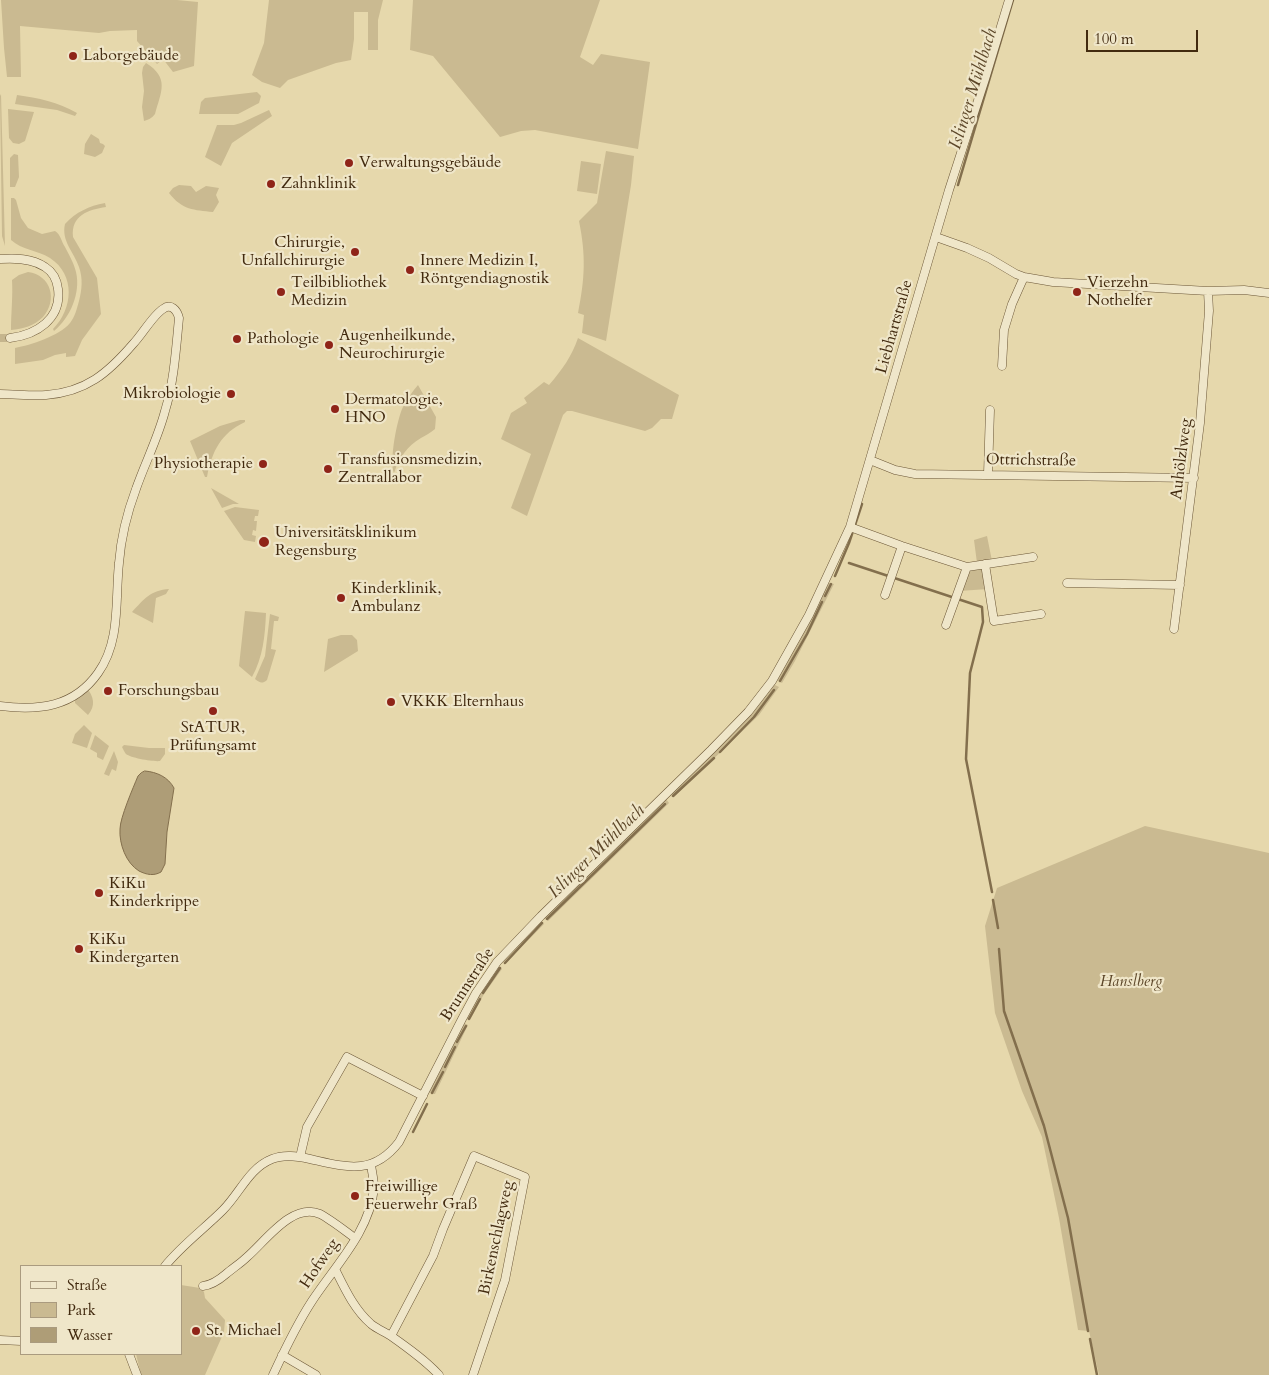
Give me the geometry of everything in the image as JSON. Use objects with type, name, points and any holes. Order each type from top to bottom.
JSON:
[{"type":"street","name":"Liebhartstraße","points":[[787,653],[809,615],[853,528],[870,460],[912,315],[1009,0]]},
{"type":"street","points":[[936,237],[989,258],[1016,274],[1053,282],[1208,291],[1242,290],[1269,293]]},
{"type":"street","points":[[0,259],[27,260],[44,267],[55,277],[59,298],[57,308],[44,326],[26,335],[10,338]]},
{"type":"street","points":[[1002,366],[1004,330],[1012,304],[1024,277]]},
{"type":"street","name":"Auhölzlweg","points":[[1174,629],[1201,414],[1208,291]]},
{"type":"street","points":[[0,394],[45,395],[83,386],[100,377],[116,364],[164,308],[174,308],[177,311],[179,318],[169,398],[136,489],[124,530],[118,565],[115,629],[108,654],[93,679],[66,700],[36,708],[0,706]]},
{"type":"street","points":[[988,474],[990,410]]},
{"type":"street","name":"Ottrichstraße","points":[[870,460],[895,470],[915,474],[1194,478]]},
{"type":"street","points":[[853,528],[967,567],[1033,557]]},
{"type":"street","points":[[885,595],[902,546]]},
{"type":"street","points":[[985,564],[994,621],[1041,614]]},
{"type":"street","points":[[946,625],[967,567]]},
{"type":"street","points":[[1067,583],[1180,585]]},
{"type":"street","name":"Brunnstraße","points":[[371,1165],[387,1156],[399,1142],[476,993],[497,962],[535,922],[712,750],[748,712],[772,681],[787,653]]},
{"type":"street","points":[[300,1157],[307,1126],[347,1057],[423,1096]]},
{"type":"street","points":[[167,1265],[224,1208],[253,1171],[266,1162],[279,1156],[300,1157],[348,1167],[371,1165]]},
{"type":"street","name":"Birkenschlagweg","points":[[390,1336],[433,1256],[474,1156],[525,1177],[505,1280],[473,1375]]},
{"type":"street","name":"Hofweg","points":[[273,1375],[313,1300],[355,1238],[367,1215],[374,1188],[371,1165]]},
{"type":"street","points":[[203,1286],[208,1286],[215,1282],[247,1257],[279,1226],[289,1218],[299,1214],[309,1212],[319,1214],[355,1238]]},
{"type":"street","points":[[335,1269],[351,1300],[372,1325],[420,1357],[439,1375]]},
{"type":"street","points":[[0,1340],[20,1341]]},
{"type":"street","points":[[129,1355],[137,1375]]},
{"type":"street","points":[[282,1355],[316,1375]]},
{"type":"green space","points":[[1,0],[177,0],[198,2],[194,66],[173,72],[163,59],[157,64],[137,41],[137,30],[99,33],[20,26],[21,77],[7,77]]},
{"type":"green space","points":[[269,0],[383,0],[378,20],[378,50],[368,50],[368,12],[354,12],[354,39],[351,60],[336,63],[288,80],[280,88],[262,82],[252,75],[264,43]]},
{"type":"green space","points":[[413,0],[600,0],[580,57],[593,65],[601,54],[650,62],[638,149],[535,130],[521,131],[500,137],[433,56],[410,50]]},
{"type":"green space","points":[[146,63],[158,74],[162,86],[155,114],[150,119],[144,121],[142,73]]},
{"type":"green space","points":[[257,92],[261,96],[259,103],[238,114],[199,114],[201,102],[205,98]]},
{"type":"green space","points":[[1,94],[5,246],[2,236]]},
{"type":"green space","points":[[17,95],[48,101],[77,113],[75,116],[57,110],[15,104]]},
{"type":"green space","points":[[8,109],[34,112],[25,141],[19,144],[13,143],[9,138]]},
{"type":"green space","points":[[269,110],[272,116],[232,143],[221,166],[205,157],[217,125],[241,123]]},
{"type":"green space","points":[[91,134],[105,146],[102,153],[95,157],[84,154],[85,144]]},
{"type":"green space","points":[[606,151],[634,156],[606,341],[582,333],[584,315],[578,313],[584,267],[579,221],[597,203]]},
{"type":"green space","points":[[14,154],[18,155],[19,177],[15,187],[10,187],[10,158]]},
{"type":"green space","points":[[581,161],[601,164],[597,194],[577,191]]},
{"type":"green space","points":[[179,185],[191,186],[196,192],[206,186],[219,188],[216,195],[219,202],[213,212],[194,210],[184,206],[169,193]]},
{"type":"green space","points":[[11,198],[16,200],[21,218],[28,228],[42,234],[55,231],[60,236],[75,269],[77,288],[73,304],[65,319],[54,331],[53,329],[65,312],[68,302],[68,283],[64,273],[50,258],[20,246],[11,240]]},
{"type":"green space","points":[[105,203],[106,207],[82,215],[75,223],[73,230],[73,237],[97,278],[101,314],[82,340],[75,356],[66,357],[66,353],[43,360],[15,364],[15,348],[52,336],[65,328],[73,318],[80,297],[82,280],[77,262],[66,241],[65,224],[83,210]]},
{"type":"green space","points":[[28,272],[36,274],[47,283],[51,296],[48,310],[36,323],[24,328],[11,330],[12,280]]},
{"type":"green space","points":[[578,338],[679,395],[672,419],[661,419],[652,428],[645,431],[567,411],[563,415],[527,516],[511,508],[531,454],[501,439],[511,413],[527,403],[524,398],[544,382],[549,385],[566,363]]},
{"type":"green space","points":[[418,385],[436,417],[435,429],[416,441],[408,449],[398,462],[394,473],[392,459],[398,421],[405,404]]},
{"type":"green space","points":[[245,420],[245,422],[224,437],[215,451],[207,477],[205,477],[190,441],[220,426]]},
{"type":"green space","points":[[211,488],[239,504],[222,508]]},
{"type":"green space","points":[[235,507],[259,510],[258,516],[255,516],[254,521],[257,521],[256,531],[253,530],[252,535],[256,536],[255,542],[244,540],[224,511]]},
{"type":"green space","points":[[987,536],[992,561],[977,563],[974,540]]},
{"type":"green space","points":[[984,566],[988,589],[959,591],[968,568]]},
{"type":"green space","points":[[829,583],[834,584],[782,683],[777,678]]},
{"type":"green space","points":[[169,589],[166,594],[156,598],[153,623],[132,612],[144,599],[153,593]]},
{"type":"green space","points":[[245,611],[266,613],[263,646],[259,662],[252,677],[239,666]]},
{"type":"green space","points":[[270,614],[279,617],[278,621],[274,621],[271,649],[276,650],[267,680],[261,682],[255,679],[265,656]]},
{"type":"green space","points":[[341,635],[352,635],[357,640],[358,651],[324,672],[328,639]]},
{"type":"green space","points":[[773,684],[779,687],[759,715],[674,797],[671,793]]},
{"type":"green space","points":[[86,687],[93,701],[91,712],[88,715],[75,703],[75,700]]},
{"type":"green space","points":[[84,725],[92,733],[87,748],[72,743],[75,734]]},
{"type":"green space","points":[[95,735],[109,746],[103,760],[97,757],[97,753],[90,749]]},
{"type":"green space","points":[[124,745],[165,748],[165,754],[160,761],[137,758],[126,754],[122,747]]},
{"type":"green space","points":[[114,751],[118,762],[116,771],[112,769],[109,776],[104,774]]},
{"type":"green space","points":[[666,799],[669,803],[548,921],[543,916]]},
{"type":"green space","name":"Hanslberg","points":[[1145,826],[1269,853],[1269,1375],[1099,1375],[1089,1331],[1078,1330],[1059,1218],[1042,1137],[1022,1091],[995,1013],[985,926],[997,888]]},
{"type":"green space","points":[[540,920],[544,924],[505,964],[501,960]]},
{"type":"green space","points":[[497,965],[502,969],[484,994],[470,1020],[466,1019],[481,989]]},
{"type":"green space","points":[[464,1023],[468,1025],[435,1094],[433,1094],[429,1092]]},
{"type":"green space","points":[[182,1285],[200,1288],[204,1292],[205,1298],[225,1320],[224,1332],[205,1375],[141,1375],[136,1355],[182,1355]]},
{"type":"water","points":[[145,771],[162,776],[174,788],[167,832],[165,864],[161,872],[153,874],[148,874],[134,868],[124,853],[120,835],[122,818],[130,795],[138,776]]},
{"type":"waterway","name":"Islinger Mühlbach","points":[[958,185],[1013,0]]},
{"type":"waterway","name":"Islinger Mühlbach","points":[[835,576],[849,543],[862,504]]},
{"type":"waterway","points":[[849,563],[982,607],[983,622],[970,673],[966,759],[992,892]]},
{"type":"waterway","name":"Islinger Mühlbach","points":[[825,596],[831,584]]},
{"type":"waterway","name":"Islinger Mühlbach","points":[[780,681],[807,634],[822,602]]},
{"type":"waterway","name":"Islinger Mühlbach","points":[[720,752],[754,717],[774,690]]},
{"type":"waterway","name":"Islinger Mühlbach","points":[[673,796],[714,758]]},
{"type":"waterway","name":"Islinger Mühlbach","points":[[547,919],[665,804]]},
{"type":"waterway","points":[[993,900],[998,928]]},
{"type":"waterway","name":"Islinger Mühlbach","points":[[505,963],[542,923]]},
{"type":"waterway","points":[[999,949],[1004,1011],[1044,1126],[1068,1218],[1088,1331]]},
{"type":"waterway","name":"Islinger Mühlbach","points":[[483,993],[500,968]]},
{"type":"waterway","name":"Islinger Mühlbach","points":[[469,1019],[480,999]]},
{"type":"waterway","name":"Islinger Mühlbach","points":[[457,1042],[466,1026]]},
{"type":"waterway","name":"Islinger Mühlbach","points":[[445,1067],[455,1047]]},
{"type":"waterway","name":"Islinger Mühlbach","points":[[432,1093],[443,1072]]},
{"type":"waterway","name":"Islinger Mühlbach","points":[[413,1132],[427,1104]]},
{"type":"waterway","points":[[1090,1339],[1097,1375]]},
{"type":"tunnel","points":[[0,338],[10,338]]},
{"type":"place","name":"Laborgebäude","points":[[73,56]]},
{"type":"place","name":"Verwaltungsgebäude","points":[[349,163]]},
{"type":"place","name":"Zahnklinik","points":[[271,184]]},
{"type":"place","name":"Chirurgie, Unfallchirurgie","points":[[355,252]]},
{"type":"place","name":"Innere Medizin I, Röntgendiagnostik","points":[[410,270]]},
{"type":"place","name":"Teilbibliothek Medizin","points":[[281,292]]},
{"type":"place","name":"Vierzehn Nothelfer","points":[[1077,292]]},
{"type":"place","name":"Pathologie","points":[[237,339]]},
{"type":"place","name":"Augenheilkunde, Neurochirurgie","points":[[329,345]]},
{"type":"place","name":"Mikrobiologie","points":[[231,394]]},
{"type":"place","name":"Dermatologie, HNO","points":[[335,409]]},
{"type":"place","name":"Physiotherapie","points":[[263,464]]},
{"type":"place","name":"Transfusionsmedizin, Zentrallabor","points":[[328,469]]},
{"type":"place","name":"Universitätsklinikum Regensburg","points":[[264,542]]},
{"type":"place","name":"Kinderklinik, Ambulanz","points":[[341,598]]},
{"type":"place","name":"Forschungsbau","points":[[108,691]]},
{"type":"place","name":"VKKK Elternhaus","points":[[391,702]]},
{"type":"place","name":"StATUR, Prüfungsamt","points":[[213,711]]},
{"type":"place","name":"KiKu Kinderkrippe","points":[[99,893]]},
{"type":"place","name":"KiKu Kindergarten","points":[[79,949]]},
{"type":"place","name":"Freiwillige Feuerwehr Graß","points":[[355,1196]]},
{"type":"place","name":"St. Michael","points":[[196,1331]]}]
